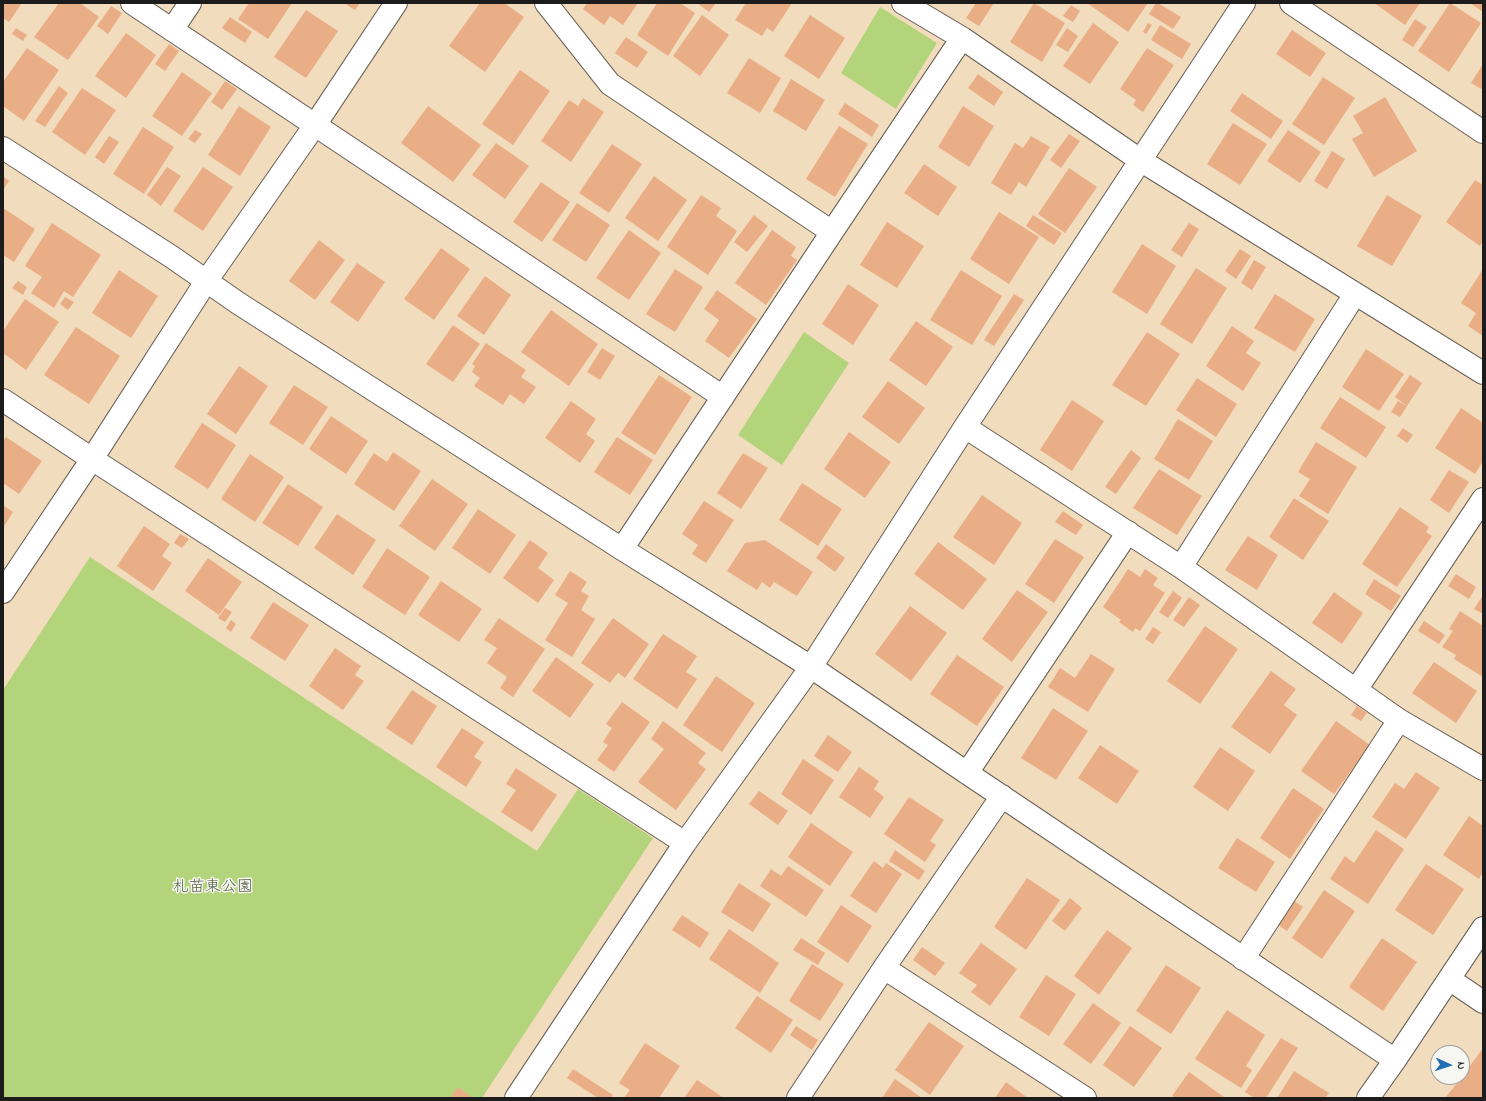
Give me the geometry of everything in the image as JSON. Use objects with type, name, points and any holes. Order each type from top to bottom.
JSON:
[{"type":"street","points":[[132,3],[722,396]]},
{"type":"street","points":[[172,30],[190,3]]},
{"type":"street","points":[[3,592],[92,459],[207,280],[315,125],[396,3]]},
{"type":"street","points":[[546,3],[610,84],[832,232]]},
{"type":"street","points":[[903,3],[962,38],[1140,160],[1483,373]]},
{"type":"street","points":[[516,1098],[685,843],[811,667],[965,427],[1244,3]]},
{"type":"street","points":[[1291,3],[1483,132]]},
{"type":"street","points":[[622,549],[722,396],[962,38]]},
{"type":"street","points":[[3,148],[207,280],[238,303],[622,549],[811,667],[967,774],[1395,1060]]},
{"type":"street","points":[[1181,567],[1355,294]]},
{"type":"street","points":[[3,400],[685,843]]},
{"type":"street","points":[[965,427],[1181,567],[1399,720],[1483,769]]},
{"type":"street","points":[[1356,690],[1483,499]]},
{"type":"street","points":[[967,774],[1128,532]]},
{"type":"street","points":[[1243,959],[1399,720]]},
{"type":"street","points":[[798,1098],[884,968],[1002,796]]},
{"type":"street","points":[[1368,1098],[1483,928]]},
{"type":"street","points":[[884,968],[1086,1098]]},
{"type":"street","points":[[1449,979],[1483,1002]]},
{"type":"green space","points":[[880,7],[937,43],[896,109],[841,73]]},
{"type":"green space","points":[[804,332],[849,363],[782,465],[738,435]]},
{"type":"green space","name":"札苗東公園","points":[[90,557],[537,851],[578,789],[653,838],[482,1098],[3,1098],[3,690]]},
{"type":"building","points":[[3,3],[22,3],[9,22],[3,18]]},
{"type":"building","points":[[59,3],[80,3],[99,17],[68,60],[34,37]]},
{"type":"building","points":[[249,3],[292,3],[268,39],[238,19]]},
{"type":"building","points":[[344,3],[360,3],[355,10]]},
{"type":"building","points":[[480,3],[504,3],[524,17],[485,72],[449,46]]},
{"type":"building","points":[[587,3],[638,3],[623,25],[610,16],[604,25],[583,9]]},
{"type":"building","points":[[657,3],[680,3],[695,13],[668,56],[637,35]]},
{"type":"building","points":[[697,3],[716,3],[709,12]]},
{"type":"building","points":[[746,3],[792,3],[773,32],[767,28],[762,36],[735,20]]},
{"type":"building","points":[[976,3],[994,3],[979,26],[966,18]]},
{"type":"building","points":[[1034,3],[1065,23],[1042,62],[1010,42]]},
{"type":"building","points":[[1087,3],[1148,3],[1128,32]]},
{"type":"building","points":[[1156,3],[1181,17],[1173,29],[1149,14]]},
{"type":"building","points":[[1374,3],[1420,3],[1405,25]]},
{"type":"building","points":[[1450,3],[1481,23],[1449,72],[1418,51]]},
{"type":"building","points":[[1470,3],[1483,3],[1483,12]]},
{"type":"building","points":[[1071,5],[1080,11],[1073,22],[1063,16]]},
{"type":"building","points":[[111,6],[122,13],[108,34],[97,26]]},
{"type":"building","points":[[306,10],[338,31],[306,78],[274,57]]},
{"type":"building","points":[[702,15],[729,35],[700,76],[673,56]]},
{"type":"building","points":[[810,15],[845,38],[819,79],[784,56]]},
{"type":"building","points":[[230,17],[252,32],[245,43],[222,28]]},
{"type":"building","points":[[1415,19],[1427,27],[1413,47],[1402,40]]},
{"type":"building","points":[[1093,23],[1119,42],[1090,84],[1063,66]]},
{"type":"building","points":[[1148,23],[1152,25],[1146,34],[1143,32]]},
{"type":"building","points":[[1160,25],[1191,44],[1182,59],[1151,40]]},
{"type":"building","points":[[16,28],[27,35],[23,41],[12,34]]},
{"type":"building","points":[[1067,28],[1078,36],[1068,52],[1056,45]]},
{"type":"building","points":[[1292,30],[1326,53],[1310,77],[1276,54]]},
{"type":"building","points":[[126,33],[156,55],[126,98],[95,76]]},
{"type":"building","points":[[626,37],[648,52],[637,68],[615,53]]},
{"type":"building","points":[[169,44],[179,51],[165,71],[155,64]]},
{"type":"building","points":[[27,48],[59,70],[24,121],[3,106],[3,82]]},
{"type":"building","points":[[1147,48],[1174,65],[1143,112],[1133,105],[1136,100],[1120,89]]},
{"type":"building","points":[[749,58],[781,78],[760,113],[727,93]]},
{"type":"building","points":[[1483,64],[1483,90],[1471,83]]},
{"type":"building","points":[[520,70],[550,91],[513,145],[482,124]]},
{"type":"building","points":[[182,72],[212,93],[182,136],[152,116]]},
{"type":"building","points":[[978,74],[1003,92],[994,106],[968,88]]},
{"type":"building","points":[[1323,77],[1355,98],[1324,145],[1292,124]]},
{"type":"building","points":[[791,79],[825,100],[806,131],[773,111]]},
{"type":"building","points":[[225,81],[237,89],[222,110],[211,102]]},
{"type":"building","points":[[59,86],[68,93],[45,127],[35,121]]},
{"type":"building","points":[[82,88],[116,110],[85,155],[52,132]]},
{"type":"building","points":[[1242,93],[1283,121],[1271,139],[1230,111]]},
{"type":"building","points":[[1385,97],[1417,151],[1374,177],[1352,139],[1363,133],[1353,116]]},
{"type":"building","points":[[583,98],[604,112],[571,162],[541,141],[569,100],[578,106]]},
{"type":"building","points":[[845,103],[879,125],[872,137],[838,114]]},
{"type":"building","points":[[239,106],[271,127],[240,176],[208,155]]},
{"type":"building","points":[[428,106],[481,145],[453,182],[401,143]]},
{"type":"building","points":[[963,106],[994,126],[969,167],[938,147]]},
{"type":"building","points":[[1233,123],[1267,144],[1240,185],[1207,164]]},
{"type":"building","points":[[839,126],[868,144],[835,197],[806,179]]},
{"type":"building","points":[[143,127],[174,147],[144,194],[113,174]]},
{"type":"building","points":[[195,130],[202,134],[195,143],[188,139]]},
{"type":"building","points":[[1288,130],[1321,152],[1300,183],[1267,161]]},
{"type":"building","points":[[1069,134],[1080,141],[1061,168],[1050,160]]},
{"type":"building","points":[[109,136],[119,142],[104,164],[95,157]]},
{"type":"building","points":[[1031,136],[1050,147],[1026,187],[1019,182],[1011,195],[991,183],[1015,143],[1023,148]]},
{"type":"building","points":[[496,143],[529,166],[505,199],[472,175]]},
{"type":"building","points":[[612,144],[642,164],[609,213],[579,193]]},
{"type":"building","points":[[1332,151],[1345,159],[1327,189],[1314,181]]},
{"type":"building","points":[[924,164],[957,187],[938,216],[904,193]]},
{"type":"building","points":[[167,167],[181,176],[161,206],[147,195]]},
{"type":"building","points":[[203,167],[233,187],[203,231],[173,211]]},
{"type":"building","points":[[1069,168],[1097,187],[1065,233],[1038,214]]},
{"type":"building","points":[[3,176],[9,181],[3,190]]},
{"type":"building","points":[[654,176],[687,200],[658,241],[625,218]]},
{"type":"building","points":[[1475,180],[1483,185],[1483,241],[1480,246],[1446,222]]},
{"type":"building","points":[[541,182],[570,202],[542,242],[513,222]]},
{"type":"building","points":[[701,195],[721,208],[716,216],[737,231],[708,275],[667,247]]},
{"type":"building","points":[[1387,195],[1422,216],[1392,266],[1357,246]]},
{"type":"building","points":[[577,203],[610,225],[586,262],[552,240]]},
{"type":"building","points":[[3,208],[35,229],[14,262],[3,255]]},
{"type":"building","points":[[999,212],[1039,237],[1009,284],[970,259]]},
{"type":"building","points":[[754,215],[768,226],[747,252],[734,242]]},
{"type":"building","points":[[1033,215],[1062,233],[1054,245],[1026,226]]},
{"type":"building","points":[[887,222],[924,246],[897,288],[860,265]]},
{"type":"building","points":[[52,223],[101,255],[73,297],[64,291],[54,308],[31,293],[42,277],[25,266]]},
{"type":"building","points":[[1189,223],[1199,229],[1182,257],[1171,250]]},
{"type":"building","points":[[629,230],[661,253],[629,300],[596,278]]},
{"type":"building","points":[[772,230],[796,247],[791,256],[797,260],[766,305],[735,283]]},
{"type":"building","points":[[319,240],[345,260],[315,300],[289,281]]},
{"type":"building","points":[[1142,244],[1176,266],[1147,314],[1112,292]]},
{"type":"building","points":[[441,248],[470,269],[434,320],[404,299]]},
{"type":"building","points":[[1240,249],[1251,256],[1236,279],[1225,271]]},
{"type":"building","points":[[1254,260],[1266,267],[1252,290],[1241,283]]},
{"type":"building","points":[[357,263],[385,282],[358,322],[330,302]]},
{"type":"building","points":[[1196,268],[1227,288],[1192,344],[1160,324]]},
{"type":"building","points":[[675,269],[703,287],[675,332],[646,314]]},
{"type":"building","points":[[1483,269],[1483,336],[1468,326],[1476,313],[1461,303]]},
{"type":"building","points":[[119,270],[158,296],[131,338],[92,313]]},
{"type":"building","points":[[961,270],[1002,296],[972,345],[930,320]]},
{"type":"building","points":[[485,276],[511,295],[484,335],[457,316]]},
{"type":"building","points":[[18,281],[27,287],[23,295],[12,288]]},
{"type":"building","points":[[848,284],[879,305],[853,345],[822,324]]},
{"type":"building","points":[[717,290],[757,319],[729,358],[705,341],[719,320],[704,309]]},
{"type":"building","points":[[1014,294],[1024,300],[994,346],[984,340]]},
{"type":"building","points":[[1275,294],[1315,319],[1295,352],[1254,328]]},
{"type":"building","points":[[65,297],[74,302],[68,310],[60,304]]},
{"type":"building","points":[[25,299],[59,322],[26,370],[3,353],[3,331]]},
{"type":"building","points":[[551,310],[598,344],[569,386],[521,352]]},
{"type":"building","points":[[916,321],[953,347],[926,386],[889,360]]},
{"type":"building","points":[[453,325],[480,344],[453,382],[426,364]]},
{"type":"building","points":[[1232,326],[1254,341],[1246,353],[1261,363],[1243,391],[1206,366]]},
{"type":"building","points":[[76,327],[120,356],[89,404],[44,375]]},
{"type":"building","points":[[1147,332],[1180,354],[1146,406],[1112,385]]},
{"type":"building","points":[[486,343],[526,370],[521,377],[536,387],[524,404],[510,394],[503,405],[474,386],[480,378],[472,372],[475,366],[472,364]]},
{"type":"building","points":[[602,348],[615,356],[600,380],[587,372]]},
{"type":"building","points":[[1366,349],[1404,374],[1379,411],[1342,387]]},
{"type":"building","points":[[239,366],[268,386],[236,434],[207,414]]},
{"type":"building","points":[[659,375],[692,397],[655,455],[621,433]]},
{"type":"building","points":[[1410,375],[1422,383],[1407,406],[1395,397]]},
{"type":"building","points":[[1197,378],[1237,404],[1216,437],[1176,410]]},
{"type":"building","points":[[888,381],[925,408],[899,444],[862,417]]},
{"type":"building","points":[[294,385],[328,407],[303,445],[269,423]]},
{"type":"building","points":[[1340,397],[1386,427],[1366,458],[1320,428]]},
{"type":"building","points":[[1072,400],[1104,421],[1072,471],[1040,450]]},
{"type":"building","points":[[571,401],[596,419],[586,434],[595,441],[580,463],[545,438]]},
{"type":"building","points":[[1398,401],[1407,406],[1400,417],[1391,412]]},
{"type":"building","points":[[1461,408],[1483,423],[1483,461],[1475,474],[1435,448]]},
{"type":"building","points":[[331,416],[368,441],[346,474],[309,449]]},
{"type":"building","points":[[1178,419],[1213,441],[1189,480],[1154,459]]},
{"type":"building","points":[[202,423],[236,445],[208,489],[174,467]]},
{"type":"building","points":[[1403,428],[1413,435],[1407,443],[1397,436]]},
{"type":"building","points":[[849,432],[891,462],[865,498],[824,469]]},
{"type":"building","points":[[6,437],[42,461],[19,494],[3,483],[3,441]]},
{"type":"building","points":[[617,437],[653,460],[630,495],[594,472]]},
{"type":"building","points":[[1316,442],[1357,467],[1328,514],[1299,496],[1310,479],[1298,472]]},
{"type":"building","points":[[1131,450],[1141,458],[1116,494],[1105,487]]},
{"type":"building","points":[[393,452],[421,471],[394,511],[354,484],[374,453],[387,462]]},
{"type":"building","points":[[743,453],[768,468],[741,509],[717,493]]},
{"type":"building","points":[[250,454],[284,477],[255,522],[221,499]]},
{"type":"building","points":[[1159,469],[1202,496],[1177,535],[1133,508]]},
{"type":"building","points":[[1449,470],[1469,482],[1449,513],[1430,500]]},
{"type":"building","points":[[432,479],[468,504],[435,551],[399,526]]},
{"type":"building","points":[[802,483],[842,509],[818,546],[779,520]]},
{"type":"building","points":[[288,484],[323,507],[298,546],[262,523]]},
{"type":"building","points":[[982,495],[1022,523],[994,565],[953,537]]},
{"type":"building","points":[[1294,498],[1329,521],[1303,560],[1269,537]]},
{"type":"building","points":[[704,501],[734,520],[706,563],[692,554],[698,545],[682,534]]},
{"type":"building","points":[[3,505],[13,512],[3,528]]},
{"type":"building","points":[[1400,507],[1429,527],[1426,532],[1432,536],[1397,587],[1362,564]]},
{"type":"building","points":[[478,509],[516,535],[490,574],[452,548]]},
{"type":"building","points":[[1063,511],[1083,525],[1076,535],[1055,522]]},
{"type":"building","points":[[337,514],[376,540],[353,575],[314,548]]},
{"type":"building","points":[[144,526],[170,544],[162,556],[172,563],[153,591],[117,566]]},
{"type":"building","points":[[180,534],[189,539],[182,548],[174,543]]},
{"type":"building","points":[[1248,536],[1278,555],[1257,590],[1225,570]]},
{"type":"building","points":[[1055,539],[1084,557],[1054,603],[1025,584]]},
{"type":"building","points":[[530,540],[548,553],[538,568],[554,580],[538,603],[503,578]]},
{"type":"building","points":[[765,540],[813,572],[797,596],[774,582],[770,588],[762,582],[757,590],[727,571],[745,543]]},
{"type":"building","points":[[938,542],[987,579],[963,610],[914,574]]},
{"type":"building","points":[[826,544],[845,558],[835,572],[816,558]]},
{"type":"building","points":[[387,548],[430,577],[405,615],[362,587]]},
{"type":"building","points":[[208,558],[242,582],[219,615],[185,591]]},
{"type":"building","points":[[1128,569],[1140,577],[1145,569],[1158,578],[1153,585],[1165,593],[1140,631],[1135,628],[1133,632],[1119,622],[1121,620],[1103,607]]},
{"type":"building","points":[[570,571],[587,582],[581,591],[589,596],[581,610],[595,619],[572,657],[545,640],[568,603],[555,595]]},
{"type":"building","points":[[1456,574],[1476,587],[1469,599],[1448,586]]},
{"type":"building","points":[[1374,579],[1401,596],[1391,611],[1365,594]]},
{"type":"building","points":[[441,581],[482,609],[459,642],[418,615]]},
{"type":"building","points":[[1017,590],[1048,612],[1012,662],[982,639]]},
{"type":"building","points":[[1173,591],[1182,598],[1168,618],[1159,612]]},
{"type":"building","points":[[1334,592],[1363,613],[1342,644],[1312,623]]},
{"type":"building","points":[[1483,595],[1483,614],[1474,609]]},
{"type":"building","points":[[1189,597],[1200,605],[1184,627],[1173,620]]},
{"type":"building","points":[[273,602],[309,625],[285,661],[250,638]]},
{"type":"building","points":[[910,606],[947,633],[911,681],[875,654]]},
{"type":"building","points":[[225,608],[232,612],[225,622],[218,618]]},
{"type":"building","points":[[1460,611],[1483,626],[1483,677],[1454,659],[1456,655],[1442,647],[1453,631],[1449,629]]},
{"type":"building","points":[[499,618],[545,649],[513,697],[500,688],[507,677],[487,663],[497,648],[484,640]]},
{"type":"building","points":[[613,618],[649,644],[625,678],[618,673],[610,683],[581,663]]},
{"type":"building","points":[[231,620],[236,624],[231,632],[226,628]]},
{"type":"building","points":[[1424,621],[1445,635],[1439,644],[1418,631]]},
{"type":"building","points":[[1205,626],[1238,649],[1200,704],[1167,681]]},
{"type":"building","points":[[1153,627],[1161,632],[1153,644],[1145,639]]},
{"type":"building","points":[[663,634],[697,656],[686,672],[697,679],[677,709],[633,679]]},
{"type":"building","points":[[335,648],[361,666],[355,675],[364,681],[343,710],[309,686]]},
{"type":"building","points":[[1091,654],[1115,669],[1088,712],[1048,687],[1060,668],[1075,678]]},
{"type":"building","points":[[957,655],[1004,687],[977,726],[930,694]]},
{"type":"building","points":[[556,657],[594,684],[570,718],[532,691]]},
{"type":"building","points":[[1434,662],[1477,691],[1456,723],[1412,693]]},
{"type":"building","points":[[1271,671],[1296,689],[1284,705],[1297,715],[1270,754],[1231,727]]},
{"type":"building","points":[[716,676],[755,703],[722,752],[683,725]]},
{"type":"building","points":[[412,690],[437,706],[412,745],[386,728]]},
{"type":"building","points":[[622,702],[650,722],[614,772],[597,760],[608,745],[603,742],[612,728],[606,724]]},
{"type":"building","points":[[1357,706],[1367,713],[1361,721],[1351,715]]},
{"type":"building","points":[[1053,708],[1088,731],[1056,780],[1021,758]]},
{"type":"building","points":[[663,721],[706,753],[698,763],[706,769],[676,810],[638,782],[664,749],[651,739]]},
{"type":"building","points":[[1336,721],[1370,745],[1334,794],[1301,771]]},
{"type":"building","points":[[462,728],[484,742],[474,757],[482,762],[466,787],[436,767]]},
{"type":"building","points":[[828,735],[852,752],[838,772],[814,756]]},
{"type":"building","points":[[1100,745],[1139,771],[1117,804],[1078,778]]},
{"type":"building","points":[[1220,747],[1255,771],[1228,811],[1193,787]]},
{"type":"building","points":[[803,759],[834,780],[811,815],[781,794]]},
{"type":"building","points":[[859,767],[879,781],[874,789],[884,797],[870,818],[839,797]]},
{"type":"building","points":[[516,768],[557,795],[532,832],[501,812],[516,790],[506,784]]},
{"type":"building","points":[[1416,772],[1440,788],[1406,839],[1372,817],[1395,783],[1404,789]]},
{"type":"building","points":[[1293,788],[1324,809],[1290,859],[1260,838]]},
{"type":"building","points":[[759,791],[788,811],[778,825],[749,804]]},
{"type":"building","points":[[909,797],[944,820],[930,841],[936,845],[925,862],[884,834]]},
{"type":"building","points":[[1469,816],[1483,826],[1483,872],[1479,879],[1443,855]]},
{"type":"building","points":[[811,823],[853,852],[830,886],[788,857]]},
{"type":"building","points":[[1376,830],[1404,849],[1368,904],[1330,879],[1345,856],[1354,863]]},
{"type":"building","points":[[1237,838],[1275,862],[1256,892],[1218,868]]},
{"type":"building","points":[[895,850],[925,871],[919,880],[889,861]]},
{"type":"building","points":[[874,861],[883,868],[886,863],[902,874],[876,913],[850,896]]},
{"type":"building","points":[[1426,864],[1464,889],[1433,935],[1395,910]]},
{"type":"building","points":[[788,866],[824,890],[806,917],[760,886],[771,869],[781,876]]},
{"type":"building","points":[[1027,878],[1060,900],[1026,950],[994,927]]},
{"type":"building","points":[[739,883],[771,904],[753,932],[721,912]]},
{"type":"building","points":[[1324,890],[1355,911],[1322,959],[1292,938]]},
{"type":"building","points":[[1070,898],[1082,908],[1065,931],[1052,921]]},
{"type":"building","points":[[1291,899],[1303,907],[1287,931],[1275,923]]},
{"type":"building","points":[[841,905],[872,926],[848,963],[817,942]]},
{"type":"building","points":[[682,915],[709,933],[700,948],[672,930]]},
{"type":"building","points":[[729,929],[779,963],[760,993],[709,959]]},
{"type":"building","points":[[1107,930],[1132,948],[1099,995],[1074,976]]},
{"type":"building","points":[[801,938],[825,953],[818,965],[793,950]]},
{"type":"building","points":[[1382,938],[1417,962],[1383,1011],[1349,987]]},
{"type":"building","points":[[981,943],[1017,969],[990,1006],[971,992],[977,985],[959,973]]},
{"type":"building","points":[[922,947],[945,963],[935,976],[913,960]]},
{"type":"building","points":[[812,964],[844,984],[820,1021],[789,1001]]},
{"type":"building","points":[[1166,965],[1201,988],[1171,1034],[1136,1011]]},
{"type":"building","points":[[1046,975],[1076,994],[1049,1036],[1019,1017]]},
{"type":"building","points":[[757,996],[793,1020],[771,1053],[735,1028]]},
{"type":"building","points":[[1093,1003],[1121,1023],[1091,1064],[1063,1044]]},
{"type":"building","points":[[1227,1010],[1265,1035],[1246,1066],[1252,1070],[1241,1088],[1195,1059]]},
{"type":"building","points":[[929,1022],[964,1046],[930,1095],[895,1070]]},
{"type":"building","points":[[796,1026],[818,1040],[812,1050],[790,1035]]},
{"type":"building","points":[[1130,1026],[1162,1048],[1134,1087],[1103,1065]]},
{"type":"building","points":[[1281,1038],[1298,1048],[1266,1098],[1254,1098],[1245,1092]]},
{"type":"building","points":[[645,1043],[680,1066],[659,1098],[624,1098],[630,1090],[619,1083]]},
{"type":"building","points":[[1483,1048],[1483,1098],[1445,1098],[1456,1085],[1470,1085],[1470,1066]]},
{"type":"building","points":[[573,1069],[613,1095],[611,1098],[598,1098],[567,1078]]},
{"type":"building","points":[[1294,1071],[1329,1093],[1325,1098],[1277,1098]]},
{"type":"building","points":[[1189,1072],[1224,1098],[1176,1098],[1172,1096]]},
{"type":"building","points":[[895,1079],[922,1098],[882,1098]]},
{"type":"building","points":[[697,1080],[724,1098],[684,1098]]},
{"type":"building","points":[[1006,1082],[1028,1098],[995,1098]]},
{"type":"building","points":[[458,1087],[473,1098],[450,1098]]}]
